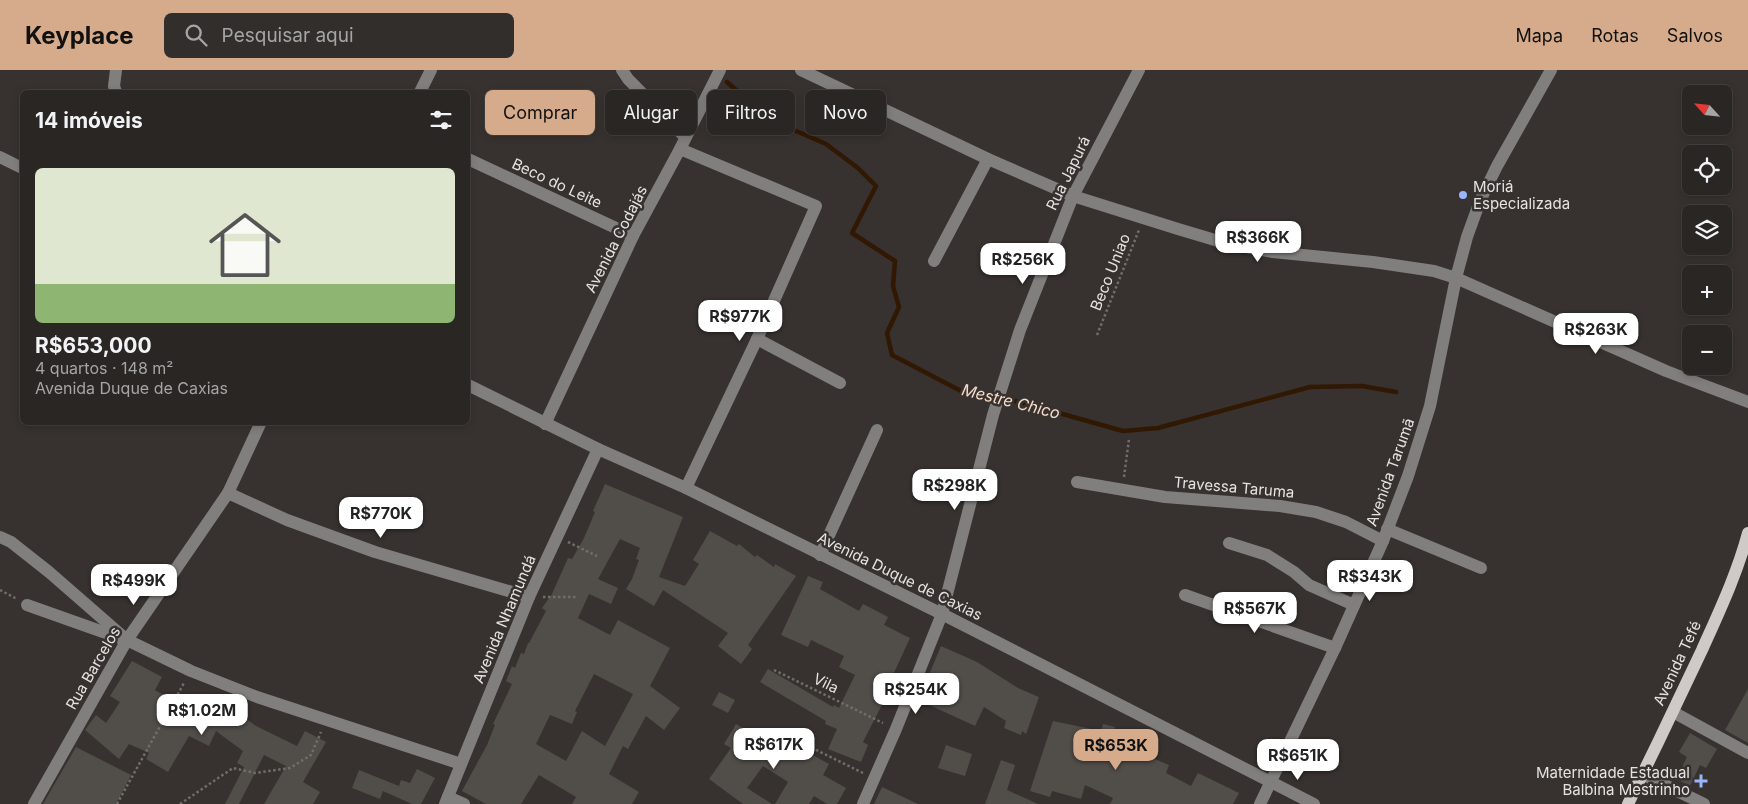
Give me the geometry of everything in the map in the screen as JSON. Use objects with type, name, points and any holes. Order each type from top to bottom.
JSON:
[{"type":"main road","name":"Avenida Tefé","points":[[1628,804],[1744,561],[1748,533]]},
{"type":"street","points":[[115,90],[116,70]]},
{"type":"street","points":[[421,90],[431,70]]},
{"type":"street","points":[[622,70],[628,80],[682,143],[816,206],[757,339],[686,488]]},
{"type":"street","name":"Avenida Codajás","points":[[545,424],[634,236],[720,70]]},
{"type":"street","points":[[801,70],[988,160],[1073,196],[1225,243],[1273,252],[1373,262],[1434,271],[1456,278],[1666,371],[1748,402]]},
{"type":"street","name":"Rua Japurá","points":[[863,804],[876,779],[942,614],[993,415],[1020,330],[1073,196],[1139,70]]},
{"type":"street","name":"Avenida Tarumã","points":[[1260,804],[1335,648],[1408,476],[1430,406],[1456,278],[1467,236],[1480,202],[1497,166],[1551,70]]},
{"type":"street","points":[[0,157],[20,167]]},
{"type":"street","points":[[934,260],[988,160]]},
{"type":"street","name":"Beco do Leite","points":[[470,161],[634,236]]},
{"type":"street","points":[[757,339],[840,383]]},
{"type":"street","name":"Avenida Duque de Caxias","points":[[470,387],[598,449],[686,488],[942,614],[1314,804]]},
{"type":"street","name":"Rua Barcelos","points":[[34,804],[127,640],[228,492],[257,425]]},
{"type":"street","points":[[820,555],[877,430]]},
{"type":"street","name":"Avenida Nhamundá","points":[[446,801],[530,597],[598,449]]},
{"type":"street","name":"Travessa Taruma","points":[[1076,482],[1165,497],[1280,506],[1316,512],[1346,522],[1382,541]]},
{"type":"street","points":[[228,492],[288,520],[375,552],[530,597]]},
{"type":"street","points":[[1387,529],[1482,568]]},
{"type":"street","points":[[0,537],[11,542],[49,572],[127,640]]},
{"type":"street","points":[[1229,543],[1267,555],[1294,572],[1309,585],[1354,605]]},
{"type":"street","points":[[1185,595],[1335,648]]},
{"type":"street","points":[[27,605],[127,640],[191,671],[257,697],[461,764]]},
{"type":"street","points":[[1673,712],[1748,753]]},
{"type":"street","points":[[1642,774],[1704,804]]},
{"type":"street","points":[[446,801],[464,804]]},
{"type":"path","name":"Beco Uniao","points":[[1097,335],[1144,218]]},
{"type":"path","points":[[1122,490],[1129,439]]},
{"type":"path","points":[[558,537],[597,556]]},
{"type":"path","points":[[0,590],[27,605]]},
{"type":"path","points":[[530,597],[578,597]]},
{"type":"path","name":"Vila","points":[[774,670],[896,729]]},
{"type":"path","points":[[118,804],[191,671]]},
{"type":"path","points":[[180,804],[233,768],[255,772],[290,768],[311,755],[326,719]]},
{"type":"path","points":[[798,741],[876,779]]},
{"type":"building","points":[[605,484],[683,517],[659,577],[685,586],[699,564],[693,560],[710,531],[737,546],[739,544],[755,557],[757,555],[774,567],[775,564],[796,576],[748,645],[752,649],[741,664],[718,646],[728,633],[663,590],[654,606],[626,589],[639,560],[636,559],[640,548],[620,539],[598,579],[618,588],[611,604],[589,594],[578,618],[610,635],[618,620],[670,648],[650,686],[680,708],[664,730],[646,716],[628,749],[623,746],[609,774],[639,792],[632,804],[572,804],[576,797],[539,775],[521,804],[486,804],[462,791],[487,745],[495,725],[493,724],[512,684],[506,681],[512,666],[515,668],[521,653],[524,654],[546,611],[542,608],[552,594],[568,558],[572,559],[584,538],[595,512],[593,511]],"holes":[[[594,674],[633,694],[605,746],[582,731],[566,761],[536,744],[550,715],[572,724],[577,712],[575,711]]]},
{"type":"building","points":[[808,576],[823,582],[820,589],[859,611],[863,604],[888,617],[884,625],[910,638],[893,675],[900,678],[893,693],[889,691],[863,742],[868,745],[861,762],[828,749],[837,729],[825,724],[826,721],[760,682],[768,669],[833,707],[834,705],[839,708],[855,675],[839,667],[844,656],[811,640],[808,647],[781,635]]},
{"type":"building","points":[[941,646],[977,662],[1018,688],[1039,697],[1026,734],[1022,731],[1021,735],[1004,728],[1006,721],[984,707],[975,726],[925,703],[935,680],[928,677]]},
{"type":"building","points":[[132,661],[162,677],[155,690],[178,704],[180,700],[205,715],[215,695],[231,703],[229,706],[256,726],[297,746],[305,731],[326,742],[303,782],[320,792],[313,804],[264,804],[286,766],[264,755],[239,804],[225,804],[244,767],[237,763],[243,751],[216,731],[209,746],[189,736],[168,772],[146,759],[149,753],[129,744],[119,759],[85,730],[96,715],[106,723],[120,702],[110,696]]},
{"type":"building","points":[[1748,689],[1748,743],[1725,730]]},
{"type":"building","points":[[719,692],[735,700],[728,713],[712,705]]},
{"type":"building","points":[[1053,721],[1101,731],[1103,724],[1115,727],[1114,729],[1127,733],[1122,745],[1169,765],[1166,773],[1191,786],[1198,773],[1239,793],[1233,804],[1110,804],[1113,798],[1085,785],[1081,799],[1052,791],[1050,797],[1030,791]]},
{"type":"building","points":[[736,724],[768,743],[773,733],[829,764],[823,775],[846,788],[837,804],[827,804],[814,796],[809,804],[775,804],[788,782],[763,766],[747,788],[772,804],[743,804],[709,779],[731,748],[724,744]]},
{"type":"building","points":[[1690,733],[1717,749],[1706,768],[1700,765],[1690,786],[1676,779],[1687,757],[1679,752]]},
{"type":"building","points":[[946,745],[972,754],[965,776],[938,768]]},
{"type":"building","points":[[76,747],[131,775],[116,804],[43,804]]},
{"type":"building","points":[[1001,760],[1015,765],[1007,790],[1038,804],[985,804]]},
{"type":"building","points":[[417,769],[435,778],[421,804],[412,804],[383,791],[380,799],[352,788],[359,770],[399,786],[401,780],[410,783]]},
{"type":"building","points":[[882,787],[918,804],[874,804]]},
{"type":"waterway","name":"Mestre Chico","points":[[727,82],[755,107],[794,130],[826,144],[858,168],[876,186],[852,233],[895,261],[893,286],[899,307],[887,333],[892,355],[961,391],[1020,402],[1123,431],[1158,428],[1310,387],[1362,386],[1396,392]]},
{"type":"place","name":"Moriá Especializada","points":[[1463,195]]},
{"type":"place","name":"Maternidade Estadual Balbina Mestrinho","points":[[1701,781]]}]
